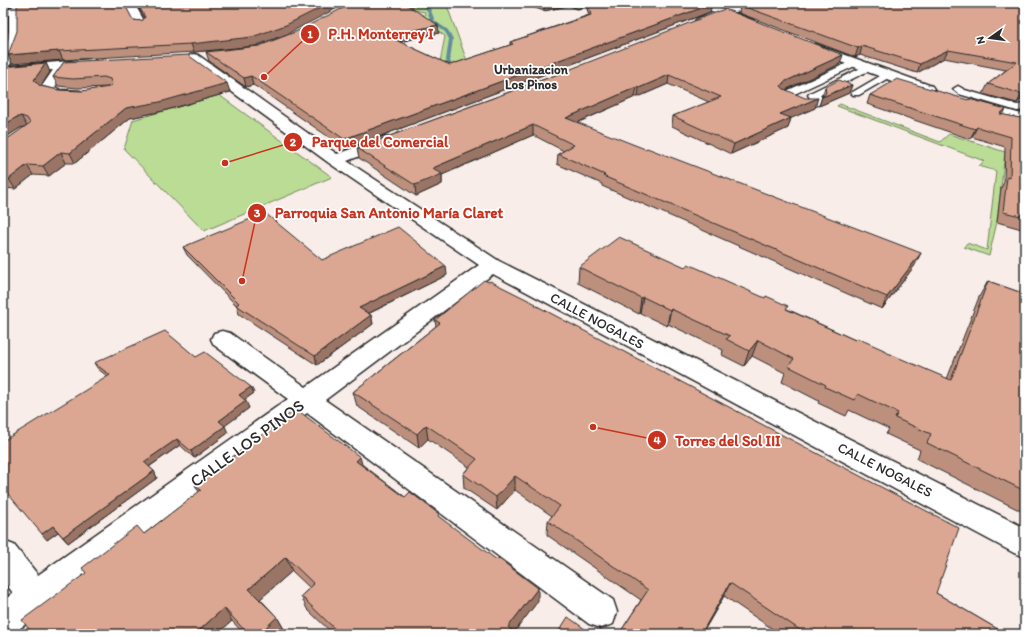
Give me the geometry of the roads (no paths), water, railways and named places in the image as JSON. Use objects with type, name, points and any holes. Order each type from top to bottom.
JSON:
[{"type":"street","points":[[3,68],[13,48],[15,37],[14,9],[22,4],[31,3]]},
{"type":"street","points":[[129,3],[140,26]]},
{"type":"street","points":[[700,3],[760,26]]},
{"type":"street","points":[[690,25],[724,12],[757,3]]},
{"type":"street","points":[[803,43],[867,68],[941,94],[1025,120]]},
{"type":"street","name":"CALLE NOGALES","points":[[198,58],[335,160],[492,265],[1025,543]]},
{"type":"street","points":[[3,72],[63,65],[102,63]]},
{"type":"street","points":[[63,65],[47,89],[58,94],[85,95]]},
{"type":"street","points":[[335,160],[398,136]]},
{"type":"street","name":"CALLE LOS PINOS","points":[[3,620],[492,265]]},
{"type":"street","points":[[222,339],[601,612]]},
{"type":"street","points":[[3,555],[35,597]]},
{"type":"lane","points":[[569,3],[578,6]]},
{"type":"lane","points":[[854,63],[796,90],[813,95],[867,68]]},
{"type":"lane","points":[[856,93],[887,75]]},
{"type":"lane","points":[[958,89],[962,92],[1018,108],[1025,107]]},
{"type":"waterway","points":[[426,3],[433,22],[447,31],[451,39],[448,60],[450,65]]},
{"type":"place","name":"P.H. Monterrey I","points":[[264,77]]},
{"type":"place","name":"Parque del Comercial","points":[[225,163]]},
{"type":"place","name":"Parroquia San Antonio María Claret","points":[[242,281]]},
{"type":"place","name":"Torres del Sol III","points":[[593,427]]},
{"type":"district","name":"Urbanizacion Los Pinos","points":[[531,76]]}]
